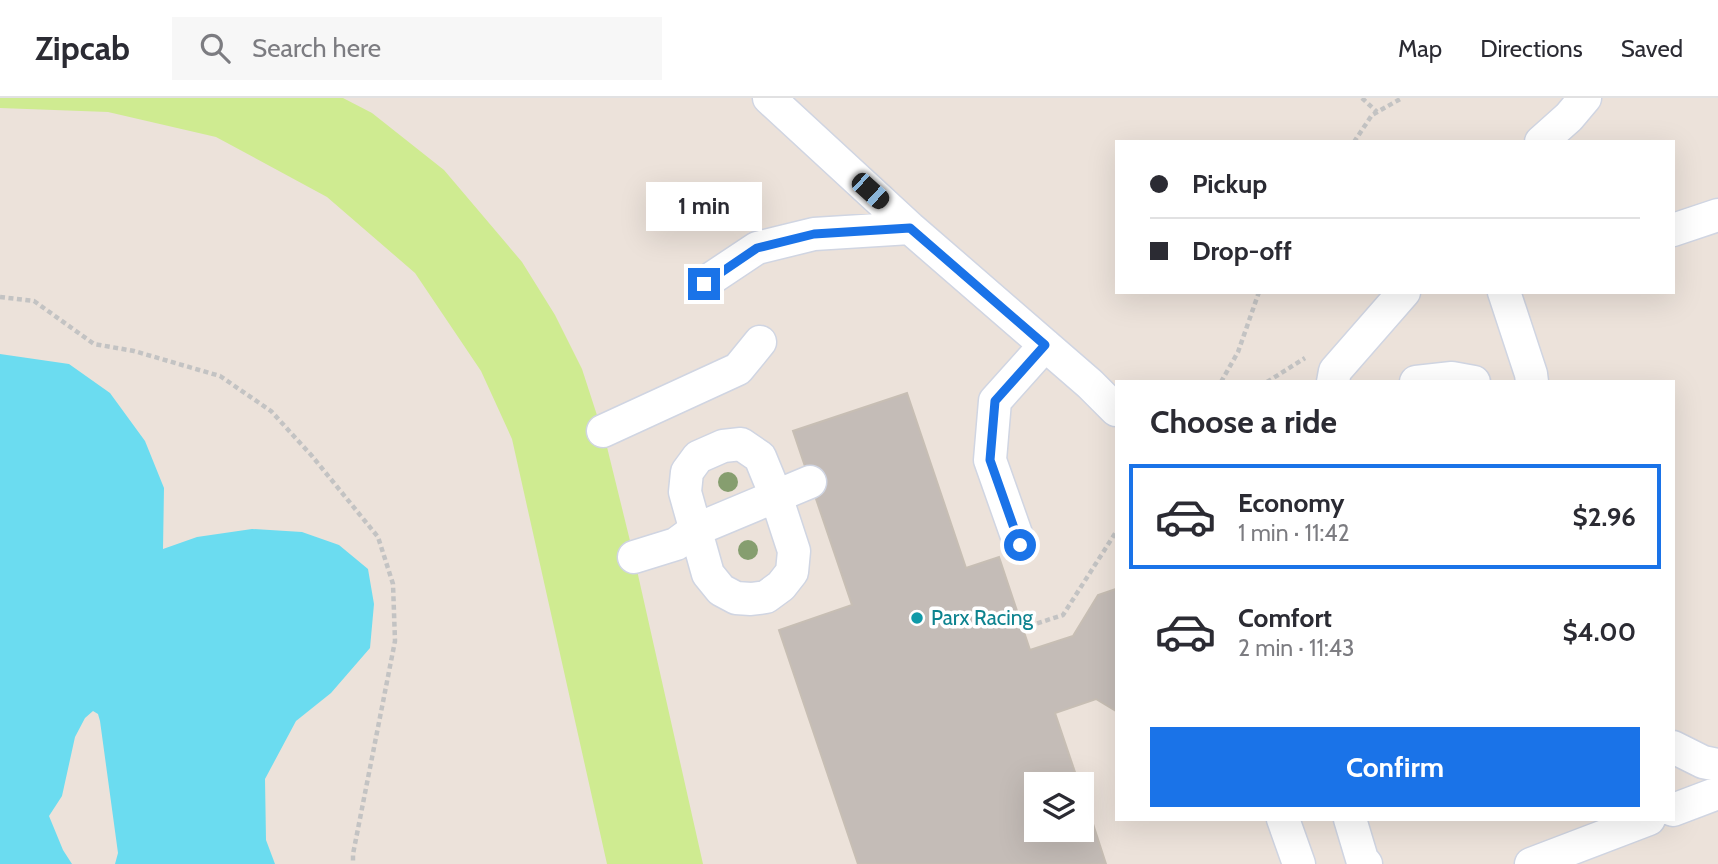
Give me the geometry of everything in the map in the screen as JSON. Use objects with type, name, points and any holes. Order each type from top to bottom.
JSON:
[{"type":"lane","points":[[769,98],[910,228],[1045,345],[1103,390],[1115,408]]},
{"type":"lane","points":[[1543,140],[1585,98]]},
{"type":"lane","points":[[1675,229],[1718,215]]},
{"type":"lane","points":[[704,284],[757,248],[814,234],[910,228]]},
{"type":"lane","points":[[1333,380],[1335,371],[1402,294]]},
{"type":"lane","points":[[1505,294],[1532,380]]},
{"type":"lane","points":[[603,431],[738,369],[760,342]]},
{"type":"lane","points":[[1020,545],[990,460],[995,401],[1045,345]]},
{"type":"lane","points":[[1434,380],[1463,380]]},
{"type":"lane","points":[[741,444],[760,457],[776,496],[794,551],[792,572],[781,586],[766,597],[736,598],[721,590],[708,574],[685,492],[687,472],[698,457],[723,446],[741,444]]},
{"type":"lane","points":[[634,557],[676,544],[695,530],[810,481]]},
{"type":"lane","points":[[1675,748],[1703,762],[1718,765]]},
{"type":"lane","points":[[1675,809],[1718,793]]},
{"type":"lane","points":[[1284,821],[1299,864]]},
{"type":"lane","points":[[1307,821],[1321,864]]},
{"type":"lane","points":[[1351,821],[1366,864]]},
{"type":"lane","points":[[1541,860],[1591,821]]},
{"type":"lane","points":[[1541,860],[1644,821]]},
{"type":"path","points":[[1362,98],[1377,112]]},
{"type":"path","points":[[1355,140],[1372,115],[1402,98]]},
{"type":"path","points":[[1222,380],[1238,352],[1258,294]]},
{"type":"path","points":[[0,297],[34,302],[94,344],[134,351],[220,376],[271,411],[312,456],[378,537],[393,584],[395,641],[353,864]]},
{"type":"path","points":[[1270,380],[1305,358]]},
{"type":"path","points":[[1029,626],[1063,615],[1115,534]]},
{"type":"green space","points":[[0,98],[343,98],[372,113],[444,170],[522,262],[555,315],[582,369],[606,443],[634,557],[703,864],[607,864],[512,439],[481,371],[415,273],[327,197],[216,137],[108,112],[0,108]]},
{"type":"water","points":[[0,354],[69,364],[110,393],[145,441],[164,488],[163,549],[197,537],[252,529],[302,532],[339,545],[368,569],[374,604],[370,648],[331,693],[296,721],[265,779],[266,840],[275,864],[115,864],[118,853],[100,721],[98,714],[93,711],[85,718],[75,737],[62,796],[49,816],[72,864],[0,864]]},
{"type":"building","name":"Parx Racing","points":[[907,393],[966,568],[999,557],[1030,650],[1073,636],[1098,595],[1115,589],[1115,710],[1096,699],[1055,713],[1075,772],[1024,772],[1024,842],[1094,842],[1094,827],[1106,864],[858,864],[779,630],[852,605],[793,431]]},
{"type":"place","name":"Parx Racing","points":[[917,618]]},
{"type":"route","points":[[704,284],[757,248],[814,234],[910,228],[1045,345],[995,401],[990,460],[1020,545]]}]
